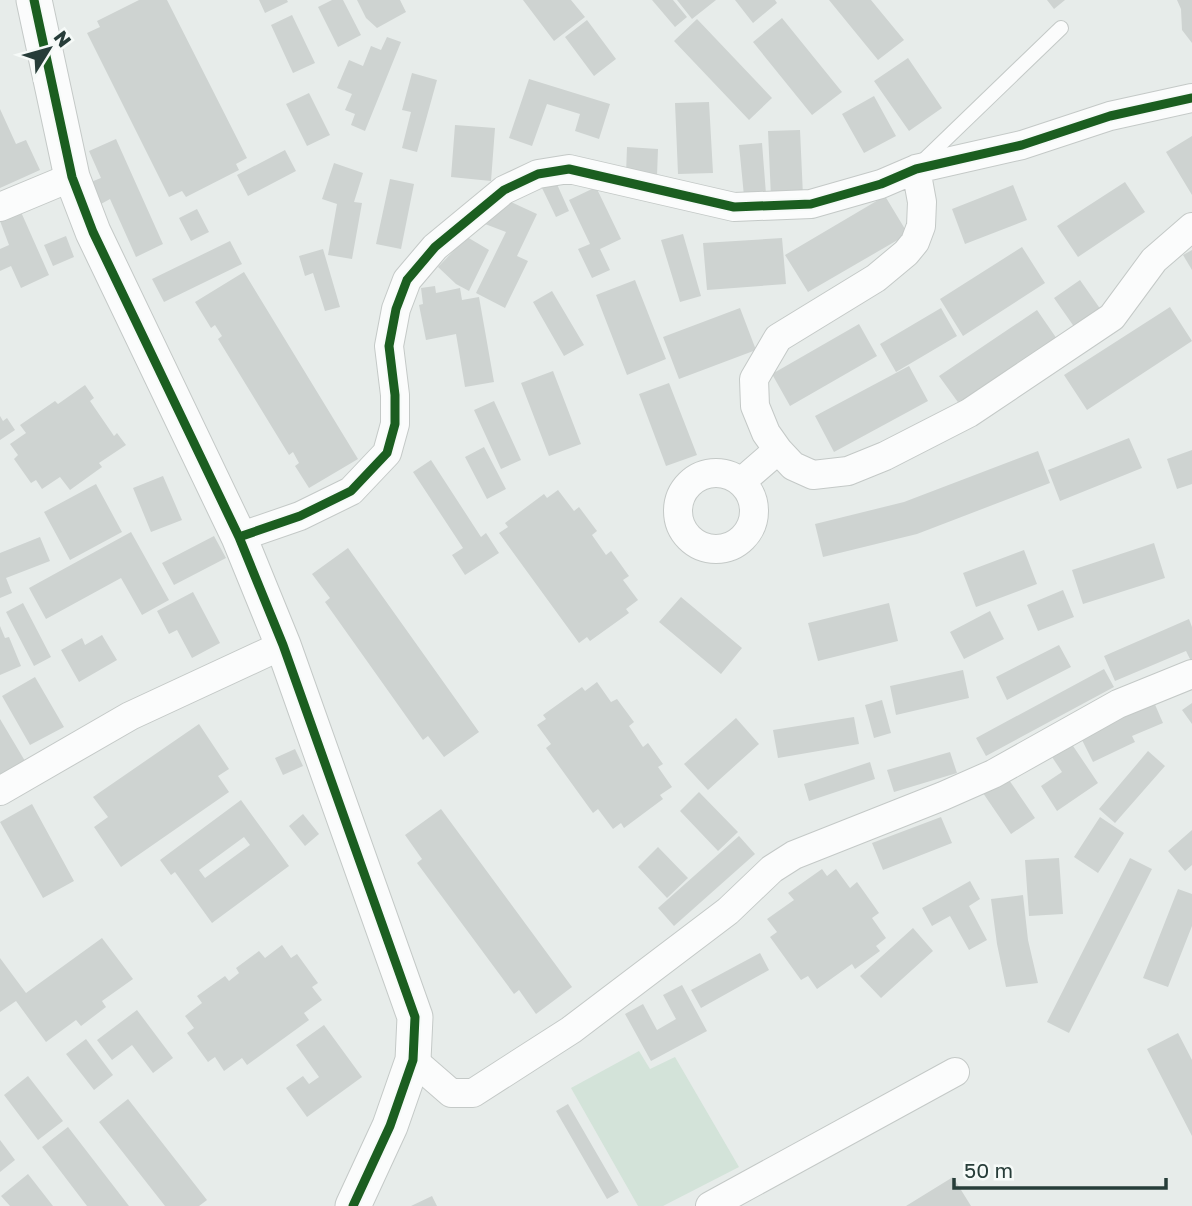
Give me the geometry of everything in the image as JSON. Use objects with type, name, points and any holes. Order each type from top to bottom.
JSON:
[{"type":"street","points":[[34,0],[72,177],[93,232],[239,537],[283,645],[415,1017],[413,1060],[390,1126],[353,1206]]},
{"type":"street","points":[[239,537],[300,516],[351,491],[387,453],[395,424],[395,395],[389,346],[396,309],[407,280],[435,247],[504,190],[538,174],[569,169],[734,207],[811,204],[881,184],[916,169],[1022,145],[1110,116],[1192,98]]},
{"type":"street","points":[[916,169],[922,202],[921,226],[915,242],[876,278],[778,338],[754,379],[755,406],[766,433],[793,466],[813,475],[848,471],[885,456],[969,412],[1112,317],[1154,260],[1192,227]]},
{"type":"street","points":[[0,207],[72,177]]},
{"type":"street","points":[[741,482],[778,450]]},
{"type":"street","points":[[0,792],[130,716],[283,645]]},
{"type":"street","points":[[413,1060],[451,1093],[473,1093],[571,1030],[728,911],[772,869],[794,855],[993,774],[1118,704],[1192,674]]},
{"type":"street","points":[[710,1206],[955,1072]]},
{"type":"lane","points":[[916,169],[1061,28]]},
{"type":"shaded area","points":[[639,1051],[650,1069],[675,1057],[739,1167],[663,1206],[638,1206],[571,1088]]},
{"type":"building","points":[[139,0],[167,0],[247,158],[236,164],[239,170],[186,197],[182,191],[169,197],[87,33],[100,27],[97,21]]},
{"type":"building","points":[[259,0],[287,0],[288,2],[265,13]]},
{"type":"building","points":[[332,0],[343,0],[361,35],[338,47],[318,7]]},
{"type":"building","points":[[357,0],[400,0],[406,12],[377,28],[366,18]]},
{"type":"building","points":[[523,0],[571,0],[585,17],[554,41]]},
{"type":"building","points":[[652,0],[673,0],[687,17],[675,27]]},
{"type":"building","points":[[677,0],[716,0],[692,19]]},
{"type":"building","points":[[735,0],[775,0],[777,3],[753,23]]},
{"type":"building","points":[[829,0],[871,0],[904,40],[878,60]]},
{"type":"building","points":[[1047,0],[1065,0],[1054,9]]},
{"type":"building","points":[[1177,0],[1192,0],[1192,43],[1182,30],[1181,9]]},
{"type":"building","points":[[292,15],[315,63],[293,73],[271,25]]},
{"type":"building","points":[[782,18],[842,92],[812,115],[753,42]]},
{"type":"building","points":[[697,19],[772,98],[749,120],[674,41]]},
{"type":"building","points":[[587,20],[616,59],[594,76],[565,37]]},
{"type":"building","points":[[387,37],[401,42],[365,131],[351,125],[355,114],[345,110],[352,94],[337,88],[349,60],[363,66],[371,46],[381,50]]},
{"type":"building","points":[[908,58],[942,108],[909,131],[874,81]]},
{"type":"building","points":[[412,73],[437,80],[417,152],[402,148],[411,112],[402,110]]},
{"type":"building","points":[[529,79],[610,104],[599,139],[575,131],[580,114],[547,104],[532,146],[509,138]]},
{"type":"building","points":[[309,93],[330,135],[307,146],[286,104]]},
{"type":"building","points":[[874,96],[896,136],[864,153],[842,114]]},
{"type":"building","points":[[709,102],[713,173],[678,174],[675,103]]},
{"type":"building","points":[[0,109],[16,144],[26,140],[40,170],[0,188]]},
{"type":"building","points":[[455,125],[495,128],[491,181],[451,177]]},
{"type":"building","points":[[800,130],[803,196],[771,197],[768,131]]},
{"type":"building","points":[[1192,136],[1192,195],[1166,152]]},
{"type":"building","points":[[116,139],[163,244],[136,257],[110,199],[101,204],[91,182],[101,178],[89,151]]},
{"type":"building","points":[[762,143],[766,194],[744,196],[739,145]]},
{"type":"building","points":[[627,147],[658,149],[657,176],[626,174]]},
{"type":"building","points":[[285,150],[296,171],[248,196],[237,175]]},
{"type":"building","points":[[334,163],[363,173],[354,202],[362,203],[352,259],[328,255],[337,204],[322,199]]},
{"type":"building","points":[[390,179],[414,184],[401,249],[376,244]]},
{"type":"building","points":[[556,182],[569,211],[556,217],[542,188]]},
{"type":"building","points":[[1125,182],[1145,212],[1078,257],[1057,226]]},
{"type":"building","points":[[1013,185],[1027,220],[965,244],[952,209]]},
{"type":"building","points":[[596,187],[621,239],[600,249],[610,270],[592,278],[578,249],[590,244],[569,200]]},
{"type":"building","points":[[885,196],[908,234],[808,292],[785,255]]},
{"type":"building","points":[[511,202],[537,214],[517,256],[528,261],[505,308],[476,293],[506,232],[485,224]]},
{"type":"building","points":[[197,209],[209,232],[191,241],[179,218]]},
{"type":"building","points":[[21,212],[49,275],[21,288],[11,266],[0,271],[0,249],[9,245],[0,221]]},
{"type":"building","points":[[683,234],[701,296],[680,302],[661,240]]},
{"type":"building","points":[[66,236],[74,257],[53,266],[44,245]]},
{"type":"building","points":[[467,237],[489,250],[469,291],[456,284],[438,267]]},
{"type":"building","points":[[782,238],[786,284],[707,290],[703,243]]},
{"type":"building","points":[[230,241],[242,264],[164,302],[152,279]]},
{"type":"building","points":[[1022,247],[1045,283],[963,336],[940,299]]},
{"type":"building","points":[[323,249],[340,307],[325,311],[313,273],[305,276],[299,256]]},
{"type":"building","points":[[1192,250],[1192,270],[1183,255]]},
{"type":"building","points":[[244,272],[358,459],[309,488],[295,466],[299,463],[293,452],[289,455],[218,339],[222,336],[215,325],[211,328],[195,302]]},
{"type":"building","points":[[635,280],[666,359],[627,375],[596,295]]},
{"type":"building","points":[[1080,280],[1101,310],[1075,328],[1054,298]]},
{"type":"building","points":[[435,286],[436,293],[460,288],[462,300],[479,297],[494,382],[465,387],[456,334],[426,340],[419,305],[423,304],[421,288]]},
{"type":"building","points":[[552,291],[584,345],[564,356],[533,302]]},
{"type":"building","points":[[1170,307],[1192,341],[1087,410],[1064,375]]},
{"type":"building","points":[[740,308],[756,350],[679,379],[663,337]]},
{"type":"building","points":[[941,308],[957,336],[896,372],[880,344]]},
{"type":"building","points":[[1037,310],[1057,339],[960,405],[939,376]]},
{"type":"building","points":[[859,324],[877,356],[790,406],[772,374]]},
{"type":"building","points":[[909,366],[928,401],[834,452],[815,416]]},
{"type":"building","points":[[553,371],[581,444],[549,456],[521,383]]},
{"type":"building","points":[[669,383],[697,455],[666,466],[639,394]]},
{"type":"building","points":[[85,385],[94,398],[90,401],[114,436],[117,433],[126,445],[99,463],[102,467],[70,490],[60,477],[42,489],[36,480],[31,483],[14,459],[18,455],[10,444],[26,433],[20,425]]},
{"type":"building","points":[[494,401],[521,460],[501,469],[474,410]]},
{"type":"building","points":[[0,416],[3,421],[7,418],[15,430],[0,440]]},
{"type":"building","points":[[1129,438],[1142,468],[1060,501],[1048,470]]},
{"type":"building","points":[[484,447],[506,489],[487,499],[465,457]]},
{"type":"building","points":[[1192,450],[1192,484],[1177,489],[1167,459]]},
{"type":"building","points":[[1038,451],[1050,483],[917,534],[823,557],[815,524],[904,502]]},
{"type":"building","points":[[431,460],[481,537],[486,533],[499,553],[465,575],[452,555],[463,548],[413,472]]},
{"type":"building","points":[[163,476],[182,520],[151,532],[133,488]]},
{"type":"building","points":[[96,484],[122,532],[70,560],[44,512]]},
{"type":"building","points":[[558,490],[574,511],[579,507],[597,531],[592,535],[606,555],[611,551],[629,576],[623,580],[638,600],[626,609],[629,613],[590,641],[587,637],[579,643],[499,533],[508,527],[505,523],[544,494],[547,498]]},
{"type":"building","points":[[131,532],[169,600],[142,615],[121,578],[46,619],[29,588]]},
{"type":"building","points":[[214,536],[226,558],[174,585],[162,563]]},
{"type":"building","points":[[40,537],[50,561],[6,578],[12,593],[0,598],[0,553]]},
{"type":"building","points":[[1154,543],[1165,578],[1083,604],[1072,570]]},
{"type":"building","points":[[348,548],[479,732],[444,757],[428,736],[423,740],[325,602],[330,598],[312,574]]},
{"type":"building","points":[[1024,550],[1037,584],[976,607],[963,573]]},
{"type":"building","points":[[1063,590],[1074,617],[1038,631],[1027,605]]},
{"type":"building","points":[[193,592],[220,643],[192,658],[177,630],[169,634],[157,611]]},
{"type":"building","points":[[681,597],[742,648],[721,674],[659,622]]},
{"type":"building","points":[[23,603],[51,657],[34,666],[6,612]]},
{"type":"building","points":[[889,603],[898,641],[818,661],[808,623]]},
{"type":"building","points":[[990,611],[1004,639],[964,659],[950,632]]},
{"type":"building","points":[[1189,619],[1192,627],[1192,663],[1186,651],[1115,681],[1104,656]]},
{"type":"building","points":[[0,626],[5,638],[9,637],[21,666],[0,675]]},
{"type":"building","points":[[102,635],[117,660],[79,682],[61,650],[82,638],[85,645]]},
{"type":"building","points":[[1059,645],[1071,667],[1007,700],[996,677]]},
{"type":"building","points":[[1104,669],[1114,687],[986,756],[976,738]]},
{"type":"building","points":[[963,670],[969,698],[896,715],[890,686]]},
{"type":"building","points":[[35,677],[64,727],[30,745],[2,696]]},
{"type":"building","points":[[597,682],[611,702],[617,699],[634,722],[629,726],[643,747],[648,743],[663,764],[658,767],[672,787],[660,795],[663,799],[624,828],[621,823],[613,829],[598,809],[593,813],[546,748],[551,744],[537,725],[546,719],[543,715],[582,687],[585,691]]},
{"type":"building","points":[[882,700],[891,733],[874,738],[865,705]]},
{"type":"building","points":[[1153,700],[1163,723],[1132,736],[1135,742],[1093,762],[1080,736]]},
{"type":"building","points":[[1192,703],[1192,724],[1182,710]]},
{"type":"building","points":[[854,717],[859,744],[778,758],[773,730]]},
{"type":"building","points":[[736,718],[759,744],[708,790],[684,764]]},
{"type":"building","points":[[0,719],[25,761],[0,776]]},
{"type":"building","points":[[199,724],[229,769],[218,776],[229,792],[121,867],[94,827],[108,817],[93,797]]},
{"type":"building","points":[[1069,740],[1098,783],[1057,811],[1041,786],[1062,772],[1050,754]]},
{"type":"building","points":[[295,749],[303,766],[283,775],[275,758]]},
{"type":"building","points":[[1148,751],[1165,766],[1115,823],[1099,809]]},
{"type":"building","points":[[950,752],[957,773],[894,792],[887,770]]},
{"type":"building","points":[[870,762],[875,779],[809,801],[804,784]]},
{"type":"building","points":[[1007,777],[1035,818],[1011,834],[983,793]]},
{"type":"building","points":[[699,792],[738,832],[718,851],[680,811]]},
{"type":"building","points":[[241,800],[289,866],[212,923],[175,872],[171,875],[160,860]],"holes":[[[244,837],[250,845],[205,878],[199,870]]]},
{"type":"building","points":[[32,804],[74,881],[43,898],[0,822]]},
{"type":"building","points":[[441,809],[572,987],[536,1014],[519,990],[514,994],[417,863],[422,859],[405,835]]},
{"type":"building","points":[[303,814],[319,834],[305,846],[289,826]]},
{"type":"building","points":[[941,817],[952,843],[883,870],[872,843]]},
{"type":"building","points":[[1100,817],[1124,833],[1098,873],[1074,857]]},
{"type":"building","points":[[1192,830],[1192,865],[1185,871],[1168,851]]},
{"type":"building","points":[[739,836],[755,854],[674,926],[658,908]]},
{"type":"building","points":[[658,847],[688,878],[667,898],[638,867]]},
{"type":"building","points":[[1059,858],[1063,914],[1029,916],[1025,860]]},
{"type":"building","points":[[1130,858],[1152,869],[1069,1033],[1047,1022]]},
{"type":"building","points":[[822,869],[827,876],[836,869],[850,888],[857,882],[879,913],[872,918],[886,938],[876,946],[880,951],[855,969],[852,964],[817,989],[808,976],[801,980],[770,937],[777,932],[767,919],[794,900],[788,893]]},
{"type":"building","points":[[970,881],[980,899],[969,906],[987,940],[969,950],[950,916],[932,926],[922,908]]},
{"type":"building","points":[[1178,889],[1192,894],[1192,926],[1168,987],[1143,978]]},
{"type":"building","points":[[1023,895],[1028,940],[1038,983],[1006,987],[991,899]]},
{"type":"building","points":[[913,928],[933,951],[881,998],[860,976]]},
{"type":"building","points":[[102,938],[133,979],[102,1001],[106,1007],[81,1026],[76,1020],[46,1042],[16,1001],[0,1012],[0,958],[26,993]]},
{"type":"building","points":[[282,945],[291,958],[297,954],[318,983],[312,987],[322,1000],[304,1013],[309,1020],[247,1065],[242,1058],[224,1071],[215,1057],[208,1062],[187,1033],[194,1028],[185,1016],[202,1003],[197,996],[225,976],[229,981],[239,973],[236,968],[259,951],[265,958]]},
{"type":"building","points":[[760,953],[769,970],[701,1008],[691,990]]},
{"type":"building","points":[[682,985],[707,1031],[651,1061],[625,1014],[643,1004],[657,1030],[676,1019],[663,995]]},
{"type":"building","points":[[137,1010],[173,1058],[153,1073],[132,1045],[112,1060],[97,1040]]},
{"type":"building","points":[[324,1025],[362,1077],[307,1117],[286,1088],[303,1076],[309,1084],[319,1077],[296,1045]]},
{"type":"building","points":[[1178,1033],[1192,1060],[1192,1136],[1147,1049]]},
{"type":"building","points":[[86,1039],[113,1075],[94,1090],[66,1054]]},
{"type":"building","points":[[28,1076],[63,1121],[38,1140],[4,1095]]},
{"type":"building","points":[[128,1099],[207,1200],[199,1206],[165,1206],[99,1122]]},
{"type":"building","points":[[568,1104],[619,1192],[607,1199],[556,1111]]},
{"type":"building","points":[[68,1127],[129,1206],[87,1206],[42,1147]]},
{"type":"building","points":[[0,1140],[15,1160],[0,1172]]},
{"type":"building","points":[[28,1174],[53,1206],[10,1206],[1,1196]]},
{"type":"building","points":[[953,1177],[971,1206],[906,1206]]},
{"type":"building","points":[[432,1196],[437,1206],[411,1206]]},
{"type":"cycle path","points":[[34,0],[72,177],[93,232],[239,537],[283,645],[415,1017],[413,1060],[390,1126],[353,1206]]},
{"type":"cycle path","points":[[239,537],[300,516],[351,491],[387,453],[395,424],[395,395],[389,346],[396,309],[407,280],[435,247],[504,190],[538,174],[569,169],[734,207],[811,204],[881,184],[916,169],[1022,145],[1110,116],[1192,98]]}]
